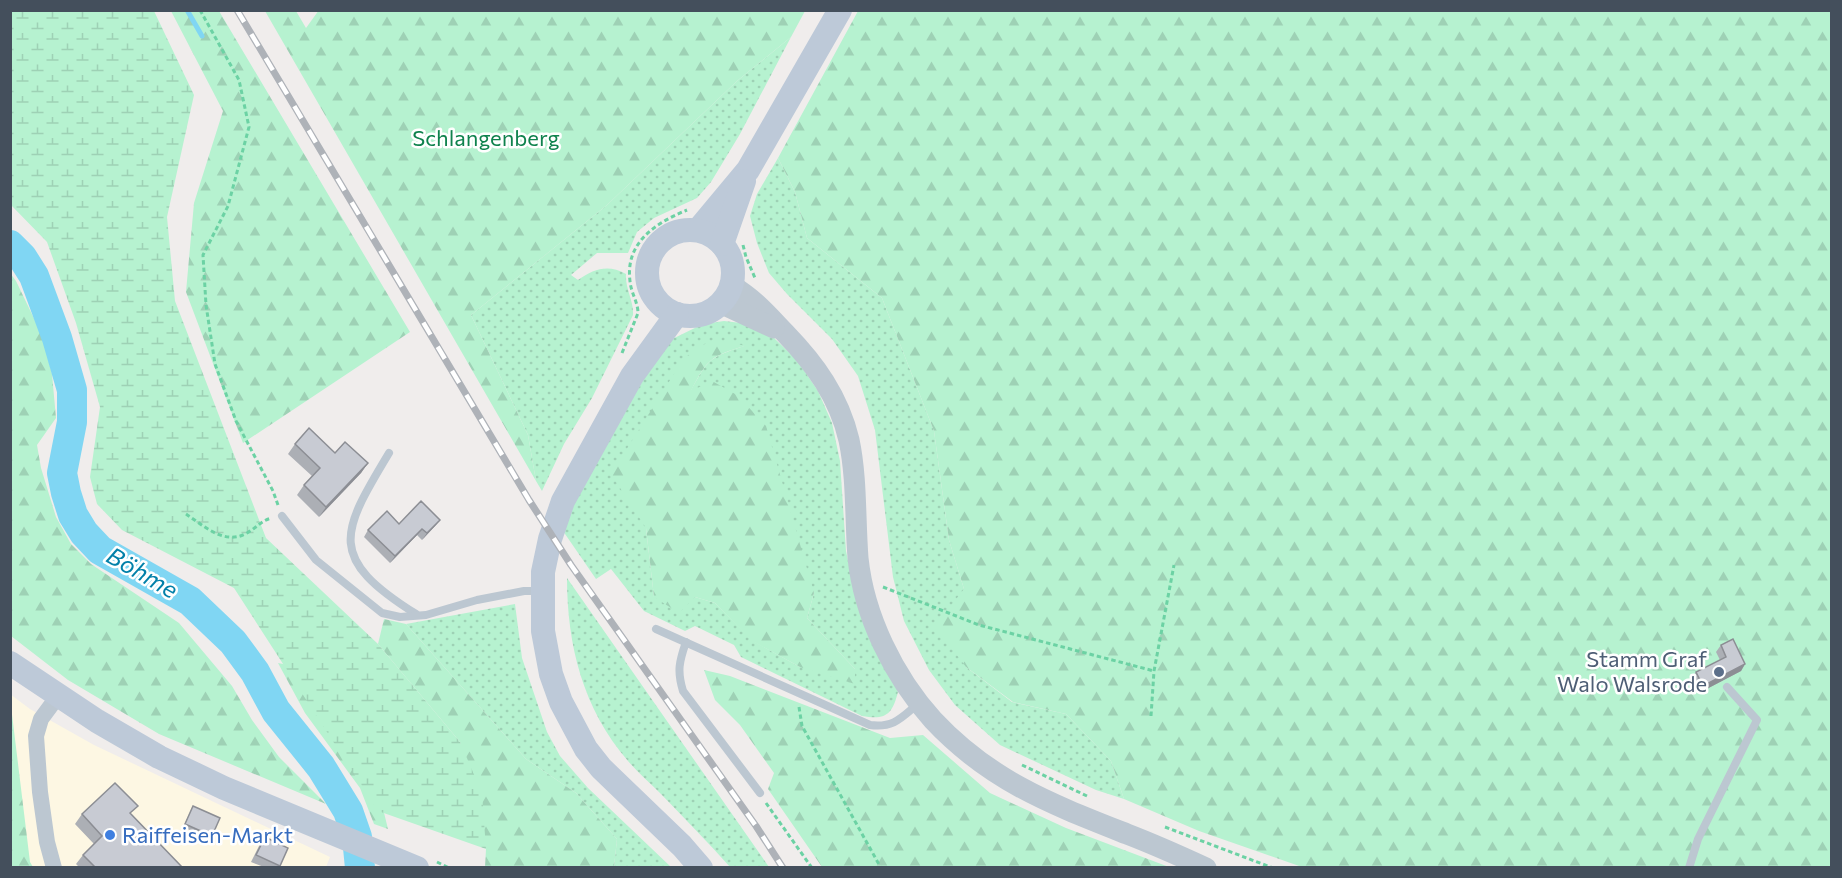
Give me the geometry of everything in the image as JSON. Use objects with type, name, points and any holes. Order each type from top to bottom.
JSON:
[{"type":"main road","points":[[715,227],[840,10]]},
{"type":"main road","points":[[715,227],[732,263],[725,294],[705,313],[686,316],[669,309],[650,289],[647,280],[647,267],[651,253],[663,238],[671,234],[689,229],[715,227]]},
{"type":"main road","points":[[669,309],[563,501],[548,548],[542,591],[543,631],[546,652],[558,693],[571,724],[586,749],[601,768],[701,867]]},
{"type":"main road","points":[[10,663],[97,721],[159,757],[224,788],[417,867]]},
{"type":"street","points":[[725,294],[759,305],[807,356],[825,382],[842,417],[852,456],[859,561],[864,585],[874,620],[885,646],[919,703],[946,733],[977,761],[1012,785],[1068,811],[1206,867]]},
{"type":"street","points":[[54,867],[47,842],[36,736],[41,719],[58,696]]},
{"type":"lane","points":[[389,453],[367,489],[354,517],[349,544],[358,567],[386,593],[416,614]]},
{"type":"lane","points":[[282,516],[316,560],[382,613],[400,617],[437,613],[477,600],[524,591],[542,591]]},
{"type":"lane","points":[[656,629],[870,724],[881,726],[896,722],[919,703]]},
{"type":"lane","points":[[686,642],[679,661],[679,677],[683,691],[759,793]]},
{"type":"lane","points":[[1689,867],[1698,839],[1757,720],[1727,687]]},
{"type":"path","points":[[186,514],[227,538],[237,538],[265,520],[282,516],[273,491],[236,421],[215,364],[206,305],[203,255],[228,206],[249,127],[238,80],[200,10]]},
{"type":"path","points":[[621,354],[638,313],[629,279],[630,264],[641,239],[664,219],[700,205],[715,227],[740,229],[746,257],[760,283]]},
{"type":"path","points":[[1152,716],[1154,671],[1174,565]]},
{"type":"path","points":[[880,577],[885,595]]},
{"type":"path","points":[[882,587],[979,625],[1154,671]]},
{"type":"path","points":[[796,692],[802,726],[881,867]]},
{"type":"path","points":[[1014,760],[1094,799]]},
{"type":"path","points":[[759,793],[812,867]]},
{"type":"path","points":[[1158,824],[1273,867]]},
{"type":"shaded area","points":[[10,694],[30,709],[94,745],[330,857],[326,867],[11,867]]},
{"type":"green space","name":"Schlangenberg","points":[[319,10],[805,11],[791,37],[737,81],[607,205],[471,315],[528,435],[536,481],[265,11],[296,11],[306,28]]},
{"type":"green space","points":[[11,11],[154,11],[194,95],[167,217],[175,301],[266,538],[378,644],[460,742],[482,793],[486,849],[378,811],[234,588],[122,530],[97,504],[90,477],[100,407],[76,323],[47,242],[11,205]]},
{"type":"green space","points":[[171,11],[219,11],[410,332],[243,443],[186,292],[194,203],[223,111]]},
{"type":"green space","points":[[858,11],[1831,11],[1831,867],[1302,867],[1199,831],[1124,799],[1111,761],[1066,714],[1013,702],[966,667],[935,626],[964,589],[949,540],[934,431],[882,298],[807,238],[795,192],[778,158]]},
{"type":"green space","points":[[791,37],[740,134],[711,182],[697,198],[654,218],[637,232],[628,253],[597,253],[571,275],[578,280],[601,269],[613,269],[626,274],[633,315],[592,398],[564,444],[542,491],[536,481],[528,435],[471,315],[607,205],[737,81]]},
{"type":"green space","points":[[778,158],[795,192],[807,238],[882,298],[934,431],[949,540],[964,589],[966,667],[1012,702],[1066,714],[1111,761],[1124,799],[1096,790],[1000,745],[955,705],[929,670],[904,621],[893,577],[875,430],[858,376],[832,339],[769,273],[757,243],[750,216],[757,194]]},
{"type":"green space","points":[[10,273],[42,335],[52,374],[56,418],[37,445],[41,468],[56,517],[71,544],[91,564],[179,623],[232,686],[252,720],[279,757],[326,804],[159,734],[68,680],[11,636]]},
{"type":"green space","points":[[724,321],[750,324],[774,338],[797,360],[818,391],[832,423],[840,461],[846,551],[852,579],[898,692],[887,714],[877,717],[862,716],[741,657],[734,645],[695,626],[685,631],[644,611],[611,569],[596,579],[563,531],[577,496],[664,343],[703,324]],"holes":[[[705,344],[744,346],[710,361],[690,392],[814,593],[807,618],[855,669],[800,667],[755,642],[715,603],[695,597],[654,597],[646,528]]]},
{"type":"green space","points":[[727,341],[745,346],[711,360],[701,372],[691,391],[712,381],[737,395],[766,426],[814,593],[807,618],[855,669],[855,684],[800,667],[754,642],[715,603],[695,597],[679,613],[654,597],[646,528],[611,474],[684,358],[705,344]]},
{"type":"green space","points":[[567,578],[769,867],[730,867],[632,765],[612,741],[589,698],[574,652]]},
{"type":"green space","points":[[515,604],[522,658],[547,732],[560,756],[588,788],[671,867],[614,867],[617,839],[576,793],[526,759],[406,624]]},
{"type":"green space","points":[[384,619],[406,624],[526,759],[576,793],[617,839],[614,867],[485,867],[486,849],[460,742],[378,644]]},
{"type":"green space","points":[[278,663],[299,667],[359,711],[388,829],[374,824],[360,788],[305,713]]},
{"type":"green space","points":[[704,670],[730,676],[890,738],[923,735],[990,793],[1066,828],[1169,867],[822,867],[768,789],[774,773],[740,725],[715,700]]},
{"type":"green space","points":[[10,698],[30,862],[33,867],[11,867]]},
{"type":"building","points":[[309,428],[335,453],[345,442],[368,463],[326,507],[304,485],[320,468],[295,444]]},
{"type":"building","points":[[421,501],[440,520],[427,533],[422,529],[395,556],[368,530],[387,511],[399,524]]},
{"type":"building","points":[[1733,639],[1745,664],[1703,686],[1696,672],[1726,657],[1721,645]]},
{"type":"building","name":"Raiffeisen-Markt","points":[[115,783],[138,806],[130,813],[182,867],[95,867],[83,855],[102,836],[82,814]]},
{"type":"building","points":[[193,806],[220,818],[212,836],[185,824]]},
{"type":"building","points":[[265,837],[288,848],[280,866],[256,855]]},
{"type":"waterway","points":[[187,10],[202,36]]},
{"type":"waterway","name":"Böhme","points":[[10,245],[22,257],[34,276],[57,338],[72,390],[72,422],[62,473],[73,515],[84,533],[100,550],[190,601],[233,642],[255,672],[276,711],[321,767],[348,811],[357,837],[360,868]]},
{"type":"railway","points":[[237,10],[529,500],[571,565],[756,826],[783,868]]},
{"type":"place","name":"Stamm Graf Walo Walsrode","points":[[1719,672]]},
{"type":"place","name":"Raiffeisen-Markt","points":[[110,835]]}]
